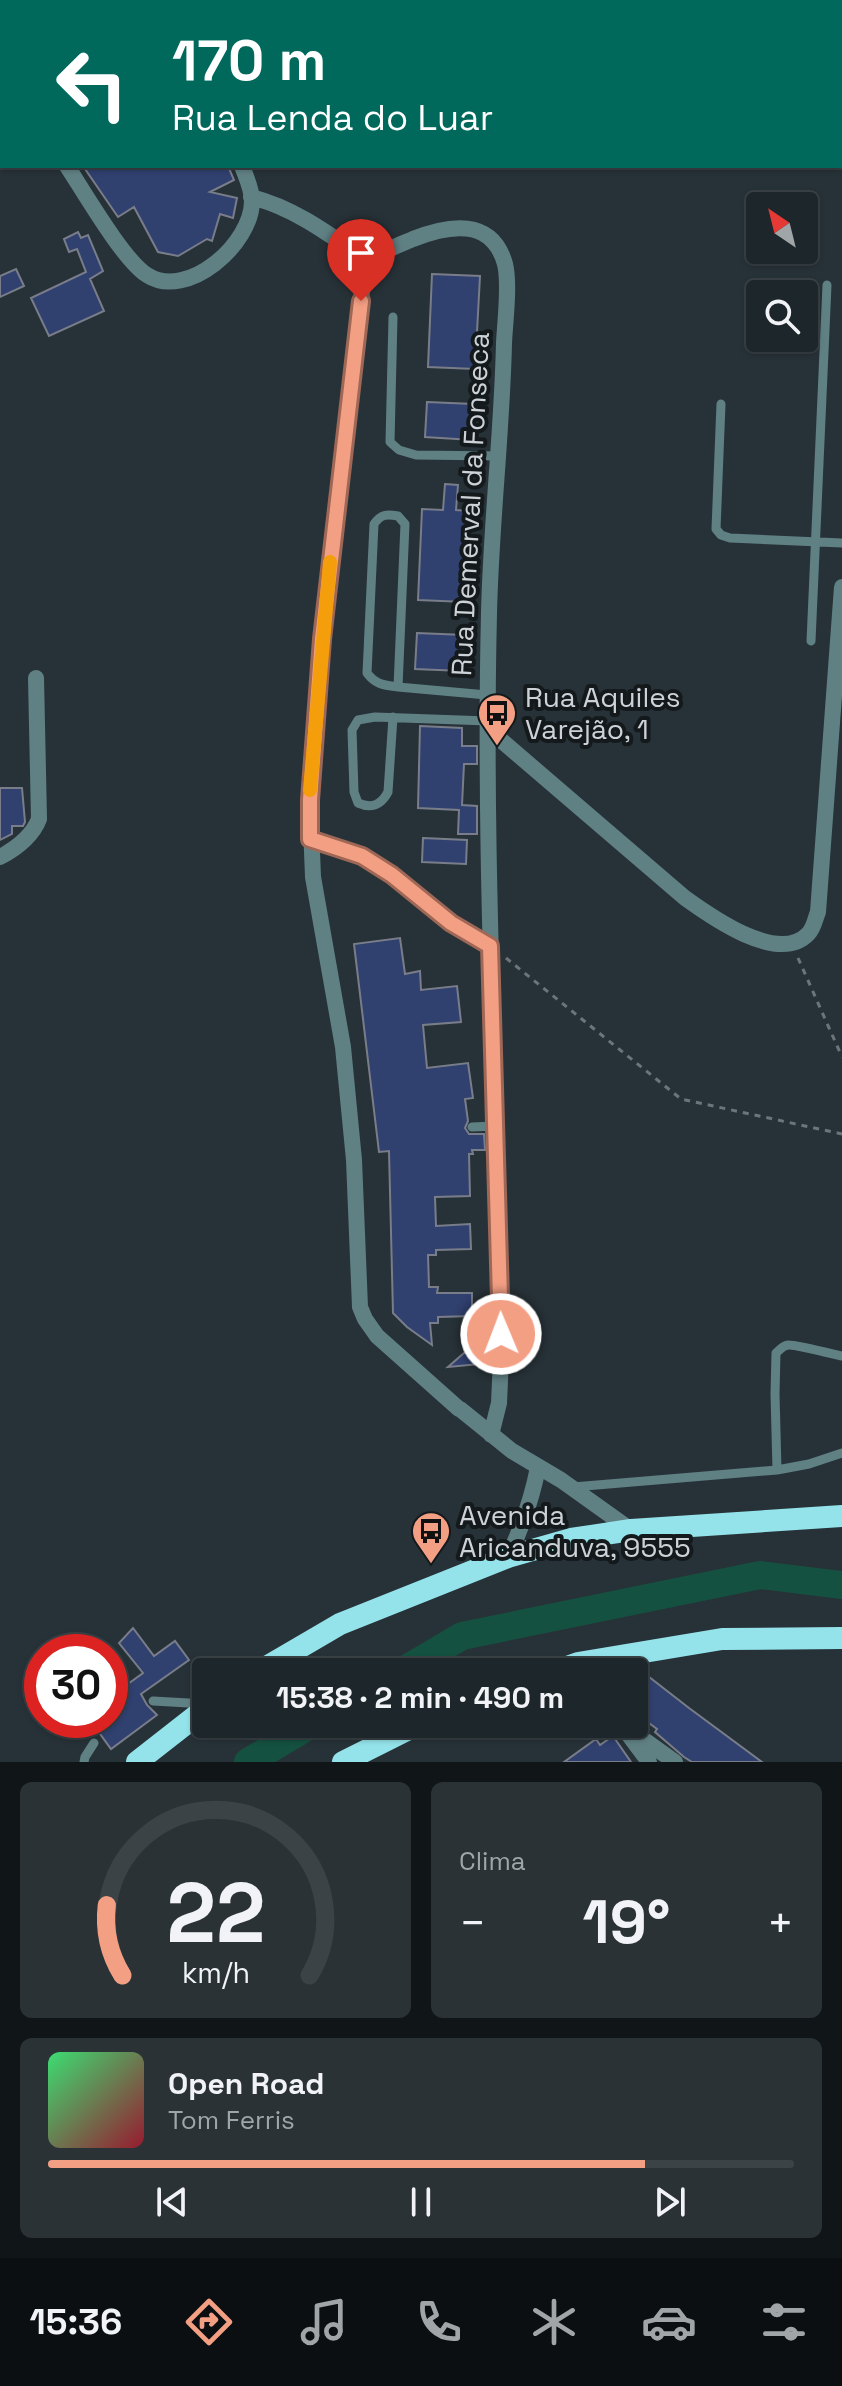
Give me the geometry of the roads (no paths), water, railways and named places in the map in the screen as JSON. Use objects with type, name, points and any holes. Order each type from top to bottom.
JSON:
[{"type":"highway","points":[[282,1658],[340,1624],[508,1557],[571,1539],[631,1530],[842,1516]]},
{"type":"highway","points":[[630,1658],[722,1639],[842,1638]]},
{"type":"highway","points":[[137,1762],[192,1717]]},
{"type":"highway","points":[[343,1762],[391,1738]]},
{"type":"street","points":[[68,168],[136,267],[158,281],[172,281],[212,266],[226,255],[241,235],[252,204],[243,168]]},
{"type":"street","points":[[251,197],[289,209],[372,264],[364,282],[358,319],[332,536],[311,771],[310,839],[316,897],[343,1047],[354,1160],[360,1307],[377,1336],[491,1435],[631,1530]]},
{"type":"street","name":"Rua Demerval da Fonseca","points":[[372,264],[395,246],[433,231],[461,227],[476,230],[490,238],[498,248],[507,275],[490,579],[487,695],[501,1370],[499,1403],[491,1435]]},
{"type":"street","points":[[488,725],[685,898],[718,922],[754,939],[792,943],[806,936],[818,912],[834,810],[842,587]]},
{"type":"street","points":[[0,857],[14,850],[34,831],[39,819],[36,678]]},
{"type":"street","points":[[310,839],[362,856],[392,875],[451,923],[490,946]]},
{"type":"street","points":[[508,1557],[533,1493],[538,1467]]},
{"type":"street","points":[[632,1738],[649,1762]]},
{"type":"street","points":[[642,1738],[675,1762]]},
{"type":"lane","points":[[811,641],[827,285]]},
{"type":"lane","points":[[393,317],[390,442],[399,450],[416,455],[499,456]]},
{"type":"lane","points":[[721,404],[716,529],[721,535],[842,543]]},
{"type":"lane","points":[[398,687],[405,524],[398,516],[383,515],[374,524],[367,673],[380,685],[398,687],[487,695]]},
{"type":"lane","points":[[393,717],[388,792],[376,806],[366,807],[358,803],[354,792],[352,730],[358,720],[393,717],[488,725]]},
{"type":"lane","points":[[472,1127],[495,1126]]},
{"type":"lane","points":[[777,1470],[776,1353],[784,1345],[792,1345],[842,1356]]},
{"type":"lane","points":[[571,1487],[777,1470],[842,1453]]},
{"type":"lane","points":[[153,1701],[192,1705]]},
{"type":"lane","points":[[84,1762],[94,1743]]},
{"type":"waterway","points":[[425,1658],[462,1636],[760,1575],[842,1585]]},
{"type":"waterway","points":[[248,1762],[288,1738]]},
{"type":"place","name":"Rua Aquiles Varejão, 1","points":[[497,747]]},
{"type":"place","name":"Avenida Aricanduva, 9555","points":[[431,1565]]}]
